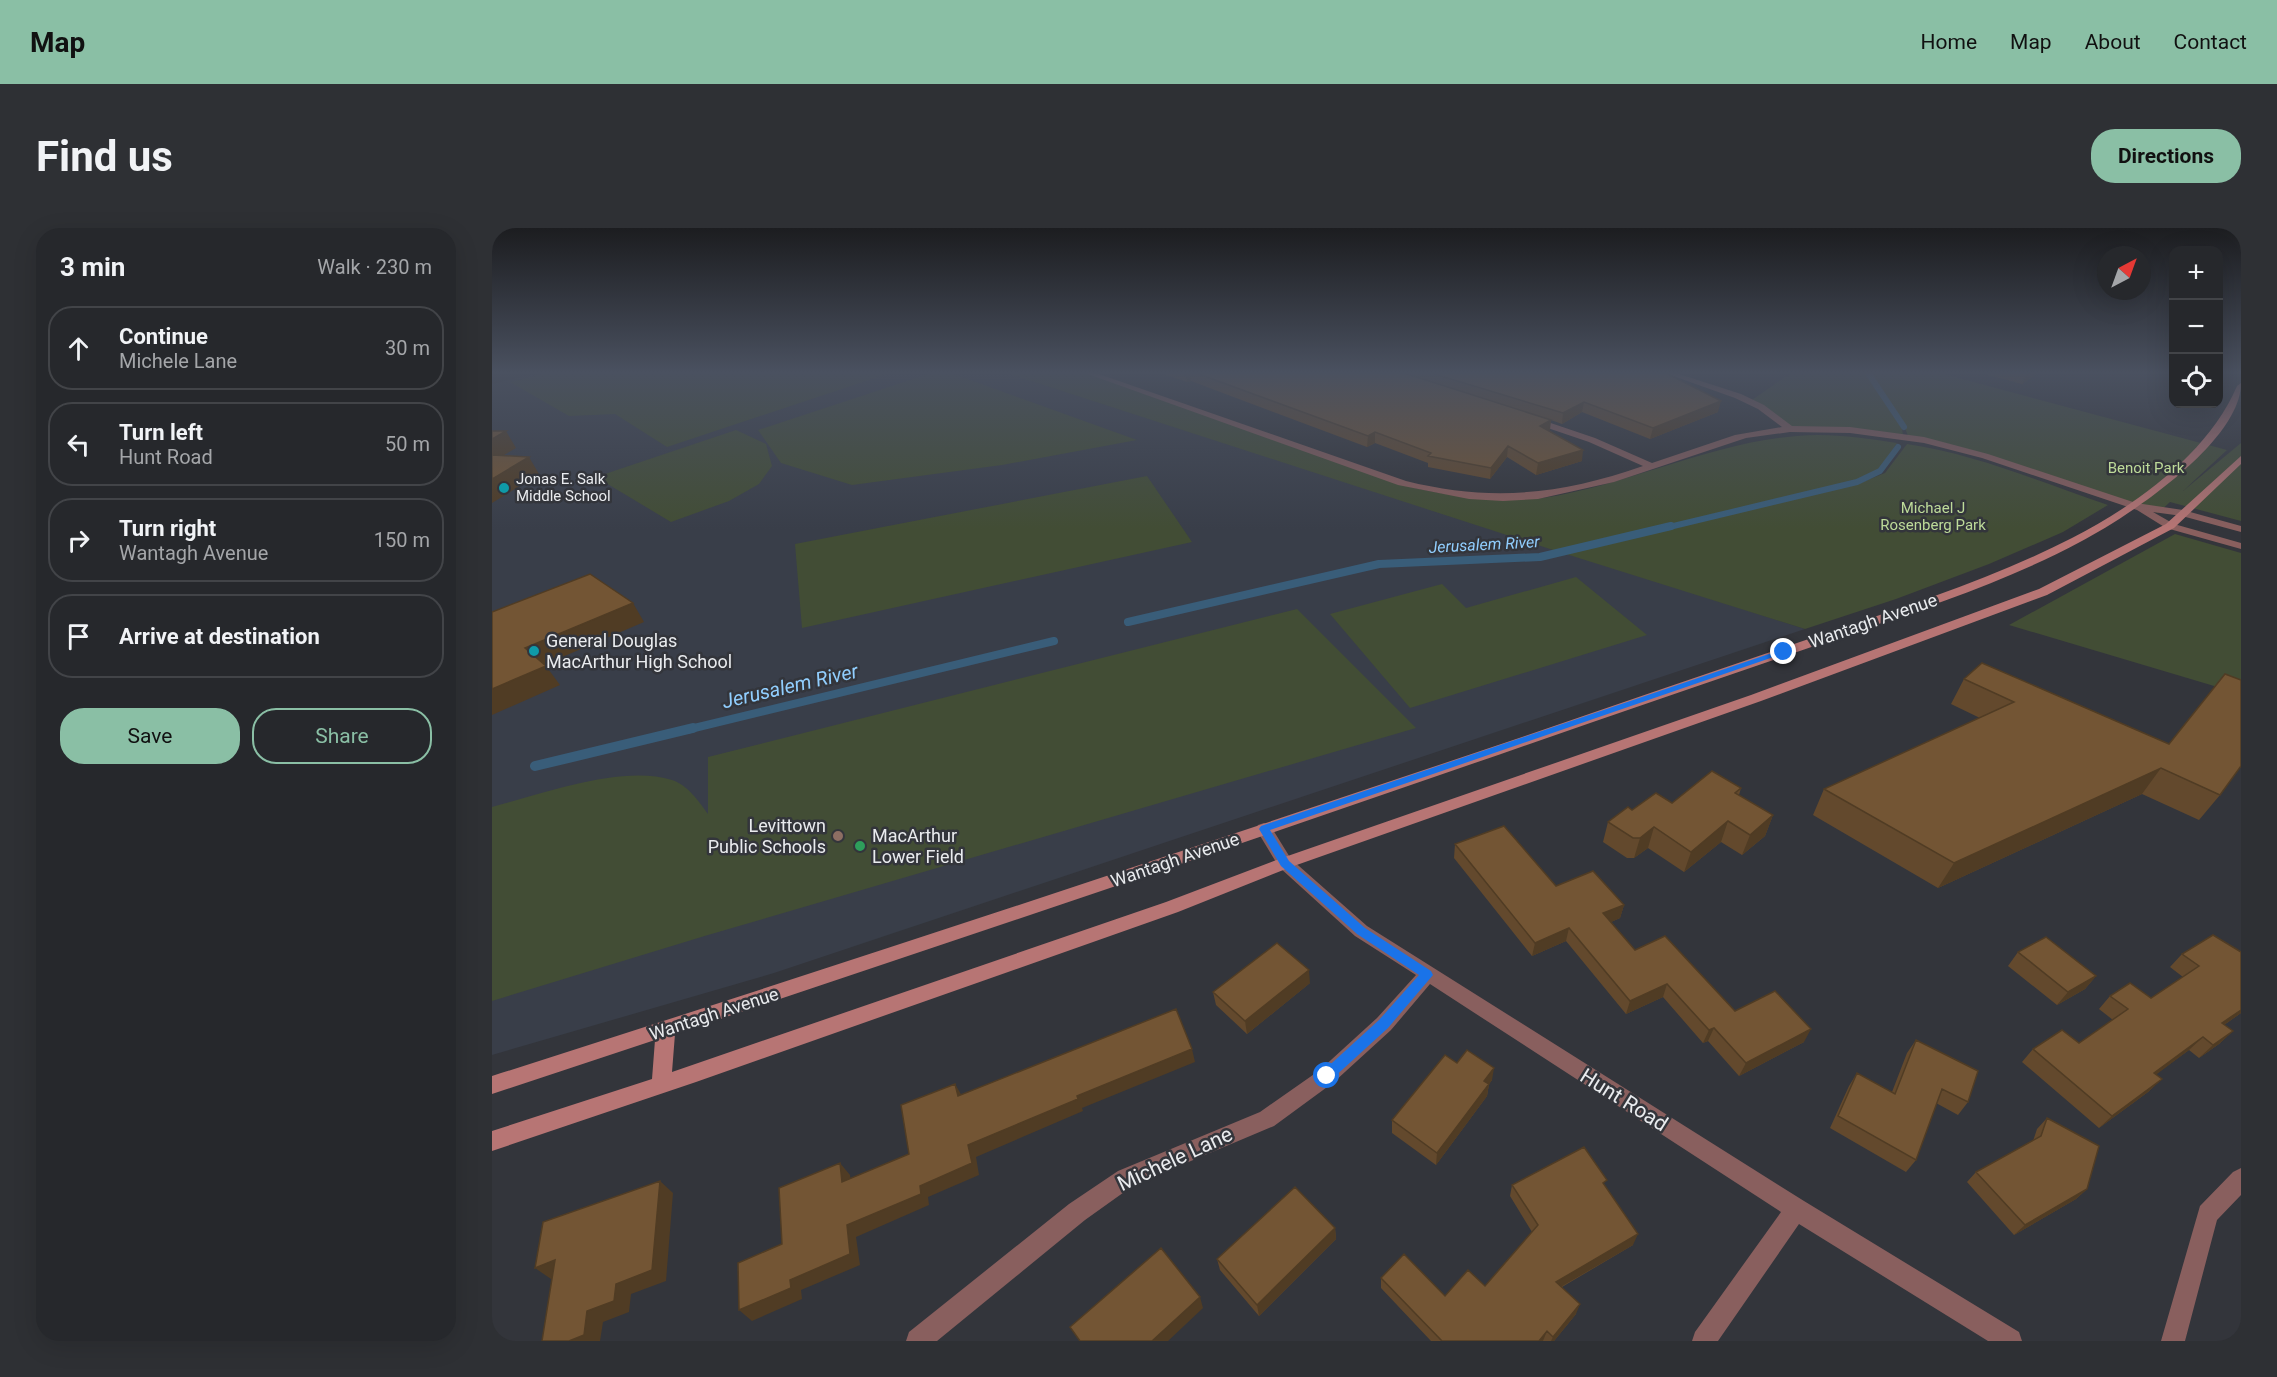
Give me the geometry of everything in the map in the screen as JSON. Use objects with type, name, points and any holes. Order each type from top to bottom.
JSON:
[{"type":"main road","name":"Wantagh Avenue","points":[[492,1085],[1131,875],[1863,625],[2005,574],[2102,526],[2134,506],[2206,446],[2223,425]]},
{"type":"main road","name":"Wantagh Avenue","points":[[492,1141],[1172,907],[1285,864],[1980,617],[2043,592],[2170,526],[2241,459]]},
{"type":"main road","points":[[661,1084],[666,1029]]},
{"type":"street","points":[[1237,425],[1402,483],[1438,492],[1498,498],[1539,496],[1579,489],[1734,438],[1790,429],[1850,430],[1924,440],[1985,456],[2134,506],[2183,513],[2241,529]]},
{"type":"street","points":[[1547,425],[1592,440],[1650,466]]},
{"type":"street","points":[[1785,425],[1790,429]]},
{"type":"street","points":[[2134,506],[2170,526],[2241,546]]},
{"type":"street","name":"Hunt Road","points":[[1264,829],[1285,864],[1361,931],[1797,1209],[2010,1341]]},
{"type":"street","name":"Michele Lane","points":[[918,1341],[1077,1212],[1126,1178],[1267,1119],[1327,1076],[1384,1024],[1427,975]]},
{"type":"street","points":[[2173,1341],[2208,1214],[2241,1179]]},
{"type":"street","points":[[1704,1341],[1797,1209]]},
{"type":"shaded area","name":"Levittown Public Schools","points":[[492,425],[1169,425],[1805,629],[774,973],[492,1055]]},
{"type":"green space","points":[[632,425],[733,425],[667,447]]},
{"type":"green space","points":[[773,425],[1095,425],[1137,440],[1002,465],[852,485],[781,463],[758,430]]},
{"type":"green space","points":[[1167,425],[1233,425],[1403,485],[1443,494],[1497,498],[1543,498],[1575,492],[1701,455],[1764,440],[1809,435],[1897,443],[1878,471],[1857,481],[1556,551]]},
{"type":"green space","name":"Benoit Park","points":[[1788,425],[1900,425],[1903,436],[1792,428]]},
{"type":"green space","name":"Benoit Park","points":[[1903,425],[2134,425],[2227,450],[2183,491],[2241,443],[2241,521],[2170,502],[2158,513],[1987,455],[1908,436]]},
{"type":"green space","points":[[736,430],[766,444],[772,466],[759,484],[729,501],[671,522],[596,477]]},
{"type":"green space","name":"Michael J Rosenberg Park","points":[[1907,444],[1984,462],[2108,505],[2063,532],[1989,564],[1896,599],[1805,629],[1566,554],[1860,483],[1885,473]]},
{"type":"green space","points":[[1147,476],[1192,542],[802,628],[795,544]]},
{"type":"green space","points":[[2175,534],[2241,553],[2241,694],[2009,625]]},
{"type":"green space","points":[[1576,577],[1647,635],[1410,708],[1330,614],[1442,584],[1466,608]]},
{"type":"green space","name":"MacArthur Lower Field","points":[[1297,609],[1416,728],[708,935],[492,1001],[492,807],[606,778],[652,776],[678,782],[693,794],[708,814],[708,757]]},
{"type":"building","points":[[1338,425],[1542,425],[1540,426],[1583,450],[1538,463],[1508,446],[1491,468],[1428,456],[1431,453],[1375,432],[1368,436]]},
{"type":"building","points":[[1645,425],[1661,425],[1653,428]]},
{"type":"building","points":[[492,431],[506,431],[492,439]]},
{"type":"building","points":[[492,455],[529,457],[492,479]]},
{"type":"building","points":[[590,574],[633,603],[525,648],[546,666],[492,689],[492,612]]},
{"type":"building","points":[[1982,663],[2169,744],[2225,674],[2241,680],[2241,766],[2220,795],[2161,768],[1954,863],[1824,789],[2014,702],[1964,679]]},
{"type":"building","points":[[1712,771],[1741,788],[1735,793],[1773,815],[1750,835],[1728,821],[1691,852],[1654,827],[1640,838],[1633,838],[1608,822],[1628,807],[1632,810],[1656,793],[1672,803]]},
{"type":"building","points":[[1504,826],[1556,886],[1593,871],[1624,905],[1603,913],[1635,950],[1665,936],[1735,1011],[1775,991],[1811,1029],[1746,1063],[1714,1028],[1709,1030],[1667,984],[1630,1001],[1569,928],[1535,943],[1455,844]]},
{"type":"building","points":[[2213,935],[2241,952],[2241,1010],[2222,1023],[2233,1031],[2213,1045],[2203,1037],[2154,1073],[2162,1079],[2112,1116],[2033,1049],[2062,1030],[2079,1043],[2128,1009],[2110,996],[2130,983],[2151,998],[2199,966],[2182,954]]},
{"type":"building","points":[[2046,937],[2096,976],[2068,992],[2018,952]]},
{"type":"building","points":[[1277,943],[1309,970],[1245,1021],[1213,992]]},
{"type":"building","points":[[1176,1009],[1192,1049],[1077,1096],[1078,1099],[968,1145],[972,1163],[920,1186],[921,1194],[847,1225],[850,1254],[790,1280],[791,1288],[739,1310],[738,1263],[782,1244],[779,1188],[840,1163],[842,1182],[909,1154],[901,1105],[955,1084],[958,1096]]},
{"type":"building","points":[[1916,1040],[1978,1071],[1968,1102],[1942,1089],[1916,1160],[1838,1116],[1857,1073],[1895,1094]]},
{"type":"building","points":[[1467,1050],[1494,1068],[1484,1081],[1489,1084],[1437,1153],[1392,1120],[1445,1055],[1457,1063]]},
{"type":"building","points":[[2047,1118],[2099,1146],[2087,1189],[2025,1225],[1976,1172],[2041,1136]]},
{"type":"building","points":[[1584,1147],[1607,1180],[1603,1183],[1638,1234],[1556,1282],[1580,1304],[1553,1337],[1547,1331],[1539,1341],[1442,1341],[1381,1278],[1404,1254],[1445,1296],[1468,1270],[1485,1286],[1538,1225],[1512,1185]]},
{"type":"building","points":[[660,1181],[652,1270],[616,1284],[614,1301],[587,1311],[584,1335],[569,1341],[542,1341],[555,1260],[535,1268],[543,1222]]},
{"type":"building","points":[[1295,1187],[1335,1228],[1257,1305],[1217,1259]]},
{"type":"building","points":[[1161,1248],[1200,1297],[1152,1341],[1080,1341],[1070,1327]]},
{"type":"waterway","name":"Jerusalem River","points":[[1665,528],[1857,482],[1880,471],[1898,447]]},
{"type":"waterway","name":"Jerusalem River","points":[[1128,622],[1379,564],[1540,557],[1671,526]]},
{"type":"waterway","name":"Jerusalem River","points":[[686,730],[1054,641]]},
{"type":"waterway","name":"Jerusalem River","points":[[535,766],[693,728]]},
{"type":"place","name":"Jonas E. Salk Middle School","points":[[504,488]]},
{"type":"place","name":"General Douglas MacArthur High School","points":[[534,651]]},
{"type":"place","name":"Levittown Public Schools","points":[[838,836]]},
{"type":"place","name":"MacArthur Lower Field","points":[[860,846]]},
{"type":"route","points":[[1327,1076],[1384,1024],[1427,975],[1361,931],[1285,864],[1264,829],[1784,652]]}]
